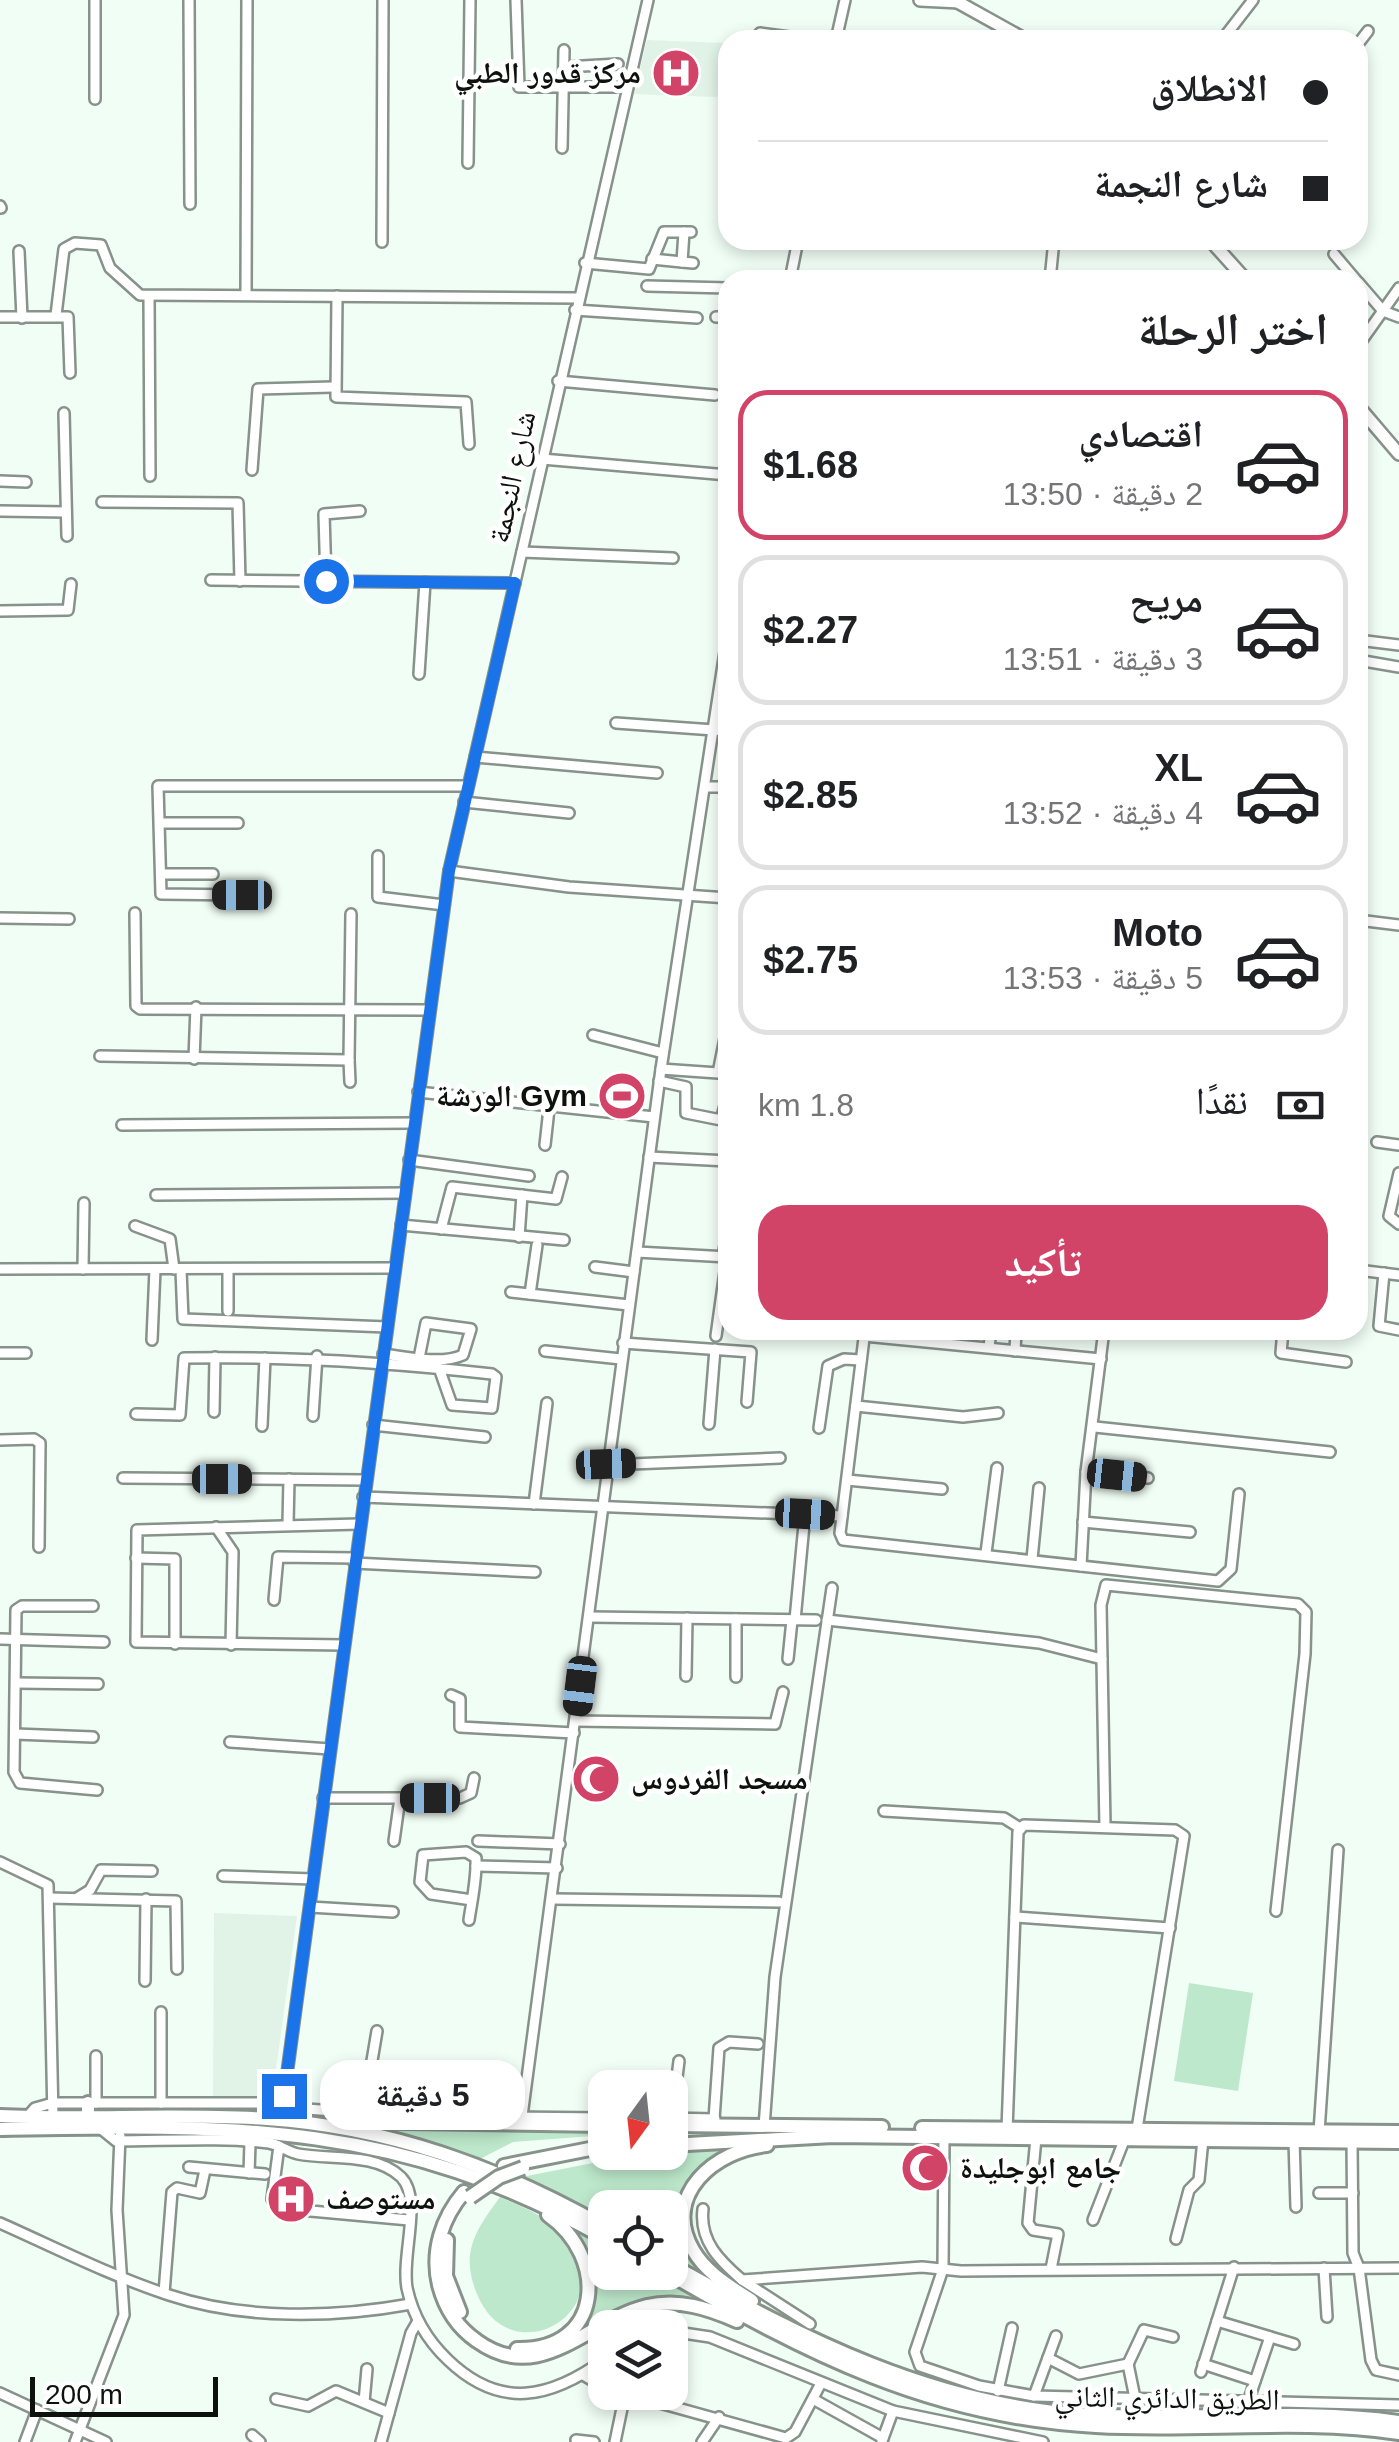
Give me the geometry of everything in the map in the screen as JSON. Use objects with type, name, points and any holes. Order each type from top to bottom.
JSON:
[{"type":"highway","points":[[88,2118],[92,2103]]},
{"type":"highway","points":[[0,2116],[27,2117],[53,2110],[88,2118],[588,2121]]},
{"type":"highway","points":[[269,2119],[368,2133],[454,2155],[523,2183],[588,2218]]},
{"type":"highway","points":[[688,2122],[1007,2133],[1036,2138],[1294,2140],[1318,2135],[1352,2141],[1399,2142]]},
{"type":"highway","points":[[688,2133],[727,2124]]},
{"type":"highway","points":[[0,2129],[130,2128],[193,2135],[270,2131],[345,2141],[423,2158],[491,2181],[588,2229]]},
{"type":"highway","points":[[688,2144],[1138,2129],[1318,2135],[1399,2132]]},
{"type":"highway","points":[[802,2342],[700,2259],[686,2233],[686,2203],[704,2170],[736,2151],[859,2136]]},
{"type":"highway","points":[[588,2149],[504,2166],[467,2194],[441,2230],[437,2275],[454,2318],[493,2351],[516,2357],[546,2355],[628,2312],[676,2304],[705,2308],[802,2342]]},
{"type":"highway","points":[[508,2189],[566,2230],[582,2250],[590,2273],[589,2296],[576,2324],[560,2339],[538,2348],[515,2349],[485,2337],[454,2300],[446,2276],[446,2250],[467,2194],[498,2176],[523,2168],[588,2156]]},
{"type":"highway","name":"الطريق الدائري الثاني","points":[[688,2275],[802,2342],[927,2387],[1032,2410],[1114,2417],[1300,2414],[1399,2422]]},
{"type":"highway","name":"الطريق الدائري الثاني","points":[[688,2283],[915,2395],[1022,2419],[1140,2428],[1310,2424],[1399,2433]]},
{"type":"main road","points":[[920,0],[964,2],[1010,30]]},
{"type":"main road","points":[[1219,250],[1237,270]]},
{"type":"main road","points":[[1368,418],[1399,454]]},
{"type":"street","points":[[95,0],[96,99]]},
{"type":"street","points":[[189,0],[190,204]]},
{"type":"street","points":[[246,295],[248,0]]},
{"type":"street","points":[[382,242],[383,0]]},
{"type":"street","points":[[468,163],[470,0]]},
{"type":"street","points":[[516,0],[516,85],[626,87]]},
{"type":"street","name":"شارع النجمة","points":[[284,2096],[449,871],[574,310],[648,0]]},
{"type":"street","points":[[838,30],[844,0]]},
{"type":"street","points":[[1230,30],[1253,0]]},
{"type":"street","points":[[562,148],[564,50]]},
{"type":"street","points":[[565,67],[618,64]]},
{"type":"street","points":[[586,263],[649,269],[652,259],[664,232],[688,232],[688,262],[652,259]]},
{"type":"street","points":[[56,315],[64,249],[70,243],[101,245],[118,277],[140,294],[150,296],[577,298]]},
{"type":"street","points":[[19,251],[22,318]]},
{"type":"street","points":[[1334,254],[1348,270]]},
{"type":"street","points":[[647,286],[718,288]]},
{"type":"street","points":[[1368,331],[1399,288]]},
{"type":"street","points":[[1368,294],[1382,311],[1399,317]]},
{"type":"street","points":[[150,296],[150,476]]},
{"type":"street","points":[[337,296],[333,386],[340,399],[466,402],[469,444]]},
{"type":"street","points":[[574,310],[698,318]]},
{"type":"street","points":[[0,318],[56,315],[70,320],[70,373]]},
{"type":"street","points":[[558,381],[715,395]]},
{"type":"street","points":[[252,470],[258,389],[333,386]]},
{"type":"street","points":[[64,414],[67,536]]},
{"type":"street","points":[[542,459],[718,475]]},
{"type":"street","points":[[0,481],[26,482]]},
{"type":"street","points":[[102,502],[238,503],[240,581]]},
{"type":"street","points":[[326,581],[324,514],[360,511]]},
{"type":"street","points":[[0,512],[66,512]]},
{"type":"street","points":[[522,552],[673,558]]},
{"type":"street","points":[[210,580],[515,583]]},
{"type":"street","points":[[419,674],[426,582]]},
{"type":"street","points":[[0,611],[68,610],[71,584]]},
{"type":"street","points":[[1368,641],[1399,645]]},
{"type":"street","points":[[1368,661],[1399,666]]},
{"type":"street","points":[[522,2116],[663,1052],[712,730],[718,713]]},
{"type":"street","points":[[616,723],[718,731]]},
{"type":"street","points":[[475,757],[657,773]]},
{"type":"street","points":[[242,895],[166,895],[160,890],[161,784],[467,786]]},
{"type":"street","points":[[704,787],[718,787]]},
{"type":"street","points":[[464,802],[569,812]]},
{"type":"street","points":[[160,823],[238,823]]},
{"type":"street","points":[[378,856],[378,898],[444,905]]},
{"type":"street","points":[[449,871],[718,898]]},
{"type":"street","points":[[161,874],[213,874]]},
{"type":"street","points":[[134,912],[137,1008],[429,1010]]},
{"type":"street","points":[[350,1082],[351,914]]},
{"type":"street","points":[[0,918],[69,919]]},
{"type":"street","points":[[1368,921],[1399,925]]},
{"type":"street","points":[[194,1058],[196,1007]]},
{"type":"street","points":[[593,1035],[663,1052]]},
{"type":"street","points":[[100,1056],[350,1060]]},
{"type":"street","points":[[660,1075],[718,1072]]},
{"type":"street","points":[[660,1075],[686,1087],[686,1113],[718,1119]]},
{"type":"street","points":[[418,1092],[654,1117]]},
{"type":"street","points":[[544,1145],[549,1108]]},
{"type":"street","points":[[122,1125],[413,1123]]},
{"type":"street","points":[[1377,1142],[1399,1146]]},
{"type":"street","points":[[650,1157],[718,1160]]},
{"type":"street","points":[[409,1160],[529,1176]]},
{"type":"street","points":[[1399,1173],[1389,1216],[1399,1224]]},
{"type":"street","points":[[441,1229],[452,1187],[556,1199],[562,1177]]},
{"type":"street","points":[[156,1195],[405,1193]]},
{"type":"street","points":[[519,1237],[522,1195]]},
{"type":"street","points":[[83,1269],[84,1203]]},
{"type":"street","points":[[135,1226],[170,1239],[183,1319],[387,1328]]},
{"type":"street","points":[[400,1226],[564,1240]]},
{"type":"street","points":[[530,1294],[538,1246]]},
{"type":"street","points":[[636,1252],[718,1257]]},
{"type":"street","points":[[595,1267],[634,1272]]},
{"type":"street","points":[[0,1268],[395,1268]]},
{"type":"street","points":[[152,1340],[155,1269]]},
{"type":"street","points":[[228,1269],[228,1311]]},
{"type":"street","points":[[1368,1271],[1399,1275]]},
{"type":"street","points":[[1384,1273],[1379,1326],[1399,1330]]},
{"type":"street","points":[[512,1292],[629,1306]]},
{"type":"street","points":[[716,1336],[718,1320]]},
{"type":"street","points":[[136,1414],[180,1415],[184,1358],[419,1358],[463,1355],[471,1329],[426,1323],[419,1358]]},
{"type":"street","points":[[864,1340],[842,1516],[844,1540],[1225,1579],[1231,1570],[1240,1494]]},
{"type":"street","points":[[927,1340],[1101,1359]]},
{"type":"street","points":[[989,1347],[990,1340]]},
{"type":"street","points":[[1016,1340],[1016,1351]]},
{"type":"street","points":[[1081,1566],[1086,1472],[1103,1340]]},
{"type":"street","points":[[1282,1340],[1281,1353],[1346,1362]]},
{"type":"street","points":[[624,1343],[750,1352],[747,1402]]},
{"type":"street","points":[[709,1424],[715,1349]]},
{"type":"street","points":[[544,1351],[621,1358]]},
{"type":"street","points":[[0,1353],[26,1353]]},
{"type":"street","points":[[313,1416],[317,1356]]},
{"type":"street","points":[[214,1412],[215,1357]]},
{"type":"street","points":[[383,1357],[496,1376],[492,1408],[452,1405],[439,1368]]},
{"type":"street","points":[[262,1426],[266,1358]]},
{"type":"street","points":[[819,1428],[828,1366],[844,1359],[861,1360]]},
{"type":"street","points":[[534,1504],[546,1404]]},
{"type":"street","points":[[856,1406],[963,1416],[998,1412]]},
{"type":"street","points":[[373,1425],[484,1437]]},
{"type":"street","points":[[1094,1426],[1330,1452]]},
{"type":"street","points":[[0,1440],[34,1439],[40,1444],[39,1547]]},
{"type":"street","points":[[606,1464],[780,1458]]},
{"type":"street","points":[[986,1554],[998,1468]]},
{"type":"street","points":[[1086,1472],[1148,1478]]},
{"type":"street","points":[[122,1478],[365,1480]]},
{"type":"street","points":[[288,1524],[289,1479]]},
{"type":"street","points":[[847,1480],[942,1489]]},
{"type":"street","points":[[1032,1558],[1039,1488]]},
{"type":"street","points":[[363,1497],[842,1516]]},
{"type":"street","points":[[788,1659],[805,1514]]},
{"type":"street","points":[[1083,1522],[1190,1532]]},
{"type":"street","points":[[344,1645],[136,1642],[137,1530],[360,1524]]},
{"type":"street","points":[[216,1526],[233,1552],[230,1644]]},
{"type":"street","points":[[274,1600],[278,1557],[535,1572]]},
{"type":"street","points":[[136,1558],[176,1559],[175,1644]]},
{"type":"street","points":[[1105,1826],[1102,1605],[1110,1582],[1304,1607],[1302,1689],[1276,1911]]},
{"type":"street","points":[[764,2126],[776,1977],[822,1620],[832,1588]]},
{"type":"street","points":[[93,1606],[18,1607],[17,1781],[97,1790]]},
{"type":"street","points":[[589,1616],[822,1620],[1039,1643],[1102,1659]]},
{"type":"street","points":[[686,1618],[686,1676]]},
{"type":"street","points":[[736,1619],[736,1677]]},
{"type":"street","points":[[0,1639],[104,1642]]},
{"type":"street","points":[[16,1683],[98,1684]]},
{"type":"street","points":[[576,1720],[774,1724],[783,1692]]},
{"type":"street","points":[[451,1695],[460,1699],[460,1726],[574,1733]]},
{"type":"street","points":[[16,1734],[93,1737]]},
{"type":"street","points":[[230,1742],[330,1749]]},
{"type":"street","points":[[324,1798],[465,1797],[471,1794],[474,1778]]},
{"type":"street","points":[[394,1841],[400,1798]]},
{"type":"street","points":[[884,1811],[1004,1818],[1020,1828],[1105,1826],[1175,1830],[1184,1836],[1138,2129]]},
{"type":"street","points":[[1007,2133],[1020,1828]]},
{"type":"street","points":[[478,1841],[560,1844]]},
{"type":"street","points":[[1318,2135],[1338,1850]]},
{"type":"street","points":[[469,1920],[472,1900],[476,1866],[476,1858],[466,1852],[427,1852],[422,1858],[420,1882],[432,1894],[472,1900]]},
{"type":"street","points":[[0,1862],[45,1881],[49,1898],[53,2110],[92,2103],[262,2104],[284,2096],[294,2108],[363,2114],[588,2120]]},
{"type":"street","points":[[476,1866],[557,1868]]},
{"type":"street","points":[[76,1898],[90,1890],[101,1870],[152,1871]]},
{"type":"street","points":[[223,1876],[314,1880]]},
{"type":"street","points":[[49,1898],[177,1902],[177,1969]]},
{"type":"street","points":[[144,1981],[146,1899]]},
{"type":"street","points":[[553,1899],[779,1902]]},
{"type":"street","points":[[310,1907],[393,1912]]},
{"type":"street","points":[[1015,1917],[1170,1928]]},
{"type":"street","points":[[161,2012],[162,2103]]},
{"type":"street","points":[[363,2114],[377,2031]]},
{"type":"street","points":[[727,2124],[720,2048],[729,2042],[758,2044]]},
{"type":"street","points":[[92,2103],[96,2056]]},
{"type":"street","points":[[679,2070],[680,2061]]},
{"type":"street","points":[[100,2128],[116,2140],[193,2135],[279,2146],[297,2154],[336,2155],[390,2170],[411,2194],[404,2261],[411,2304],[418,2322],[440,2353],[488,2389],[533,2392],[588,2372]]},
{"type":"street","points":[[116,2140],[130,2128]]},
{"type":"street","points":[[944,2137],[943,2268],[914,2356],[925,2368],[998,2390],[1034,2396],[1399,2406]]},
{"type":"street","points":[[1036,2138],[1028,2222],[1033,2230],[1058,2234],[1052,2270]]},
{"type":"street","points":[[1093,2220],[1124,2138]]},
{"type":"street","points":[[1176,2239],[1189,2190],[1199,2180],[1203,2139]]},
{"type":"street","points":[[74,2442],[122,2322],[116,2140]]},
{"type":"street","points":[[1294,2140],[1296,2207]]},
{"type":"street","points":[[1352,2141],[1352,2252],[1359,2268],[1372,2364],[1399,2375]]},
{"type":"street","points":[[248,2173],[250,2143]]},
{"type":"street","points":[[279,2146],[272,2198],[278,2208],[410,2220]]},
{"type":"street","points":[[189,2167],[265,2174]]},
{"type":"street","points":[[164,2293],[172,2192],[177,2188],[200,2193],[205,2170]]},
{"type":"street","points":[[1319,2193],[1352,2193]]},
{"type":"street","points":[[703,2209],[703,2232],[713,2252],[742,2280],[810,2324]]},
{"type":"street","points":[[0,2223],[164,2293],[234,2308],[290,2313],[411,2304]]},
{"type":"street","points":[[1234,2267],[1202,2368],[1255,2381]]},
{"type":"street","points":[[742,2280],[943,2268],[1399,2268]]},
{"type":"street","points":[[1324,2268],[1328,2317]]},
{"type":"street","points":[[1217,2321],[1294,2344]]},
{"type":"street","points":[[381,2442],[418,2322]]},
{"type":"street","points":[[998,2390],[1012,2328]]},
{"type":"street","points":[[1135,2398],[1128,2364],[1144,2330],[1173,2337]]},
{"type":"street","points":[[688,2334],[710,2337],[820,2385],[893,2411],[979,2436],[1042,2442]]},
{"type":"street","points":[[1034,2396],[1056,2336]]},
{"type":"street","points":[[1249,2399],[1270,2337]]},
{"type":"street","points":[[1048,2358],[1080,2374],[1128,2364]]},
{"type":"street","points":[[364,2402],[367,2369]]},
{"type":"street","points":[[583,2375],[588,2378]]},
{"type":"street","points":[[688,2409],[786,2438],[794,2434],[820,2385]]},
{"type":"street","points":[[276,2398],[308,2406],[336,2391],[389,2413]]},
{"type":"street","points":[[0,2392],[106,2442]]},
{"type":"street","points":[[813,2398],[883,2440],[893,2411]]},
{"type":"street","points":[[24,2442],[37,2410]]},
{"type":"street","points":[[615,2442],[620,2410]]},
{"type":"street","points":[[702,2442],[719,2417]]},
{"type":"street","points":[[576,2440],[594,2442]]},
{"type":"shaded area","points":[[647,40],[718,43],[717,97],[634,94]]},
{"type":"shaded area","points":[[214,1913],[297,1916],[273,2091],[251,2098],[213,2096]]},
{"type":"green space","points":[[1189,1983],[1253,1993],[1238,2091],[1174,2081]]},
{"type":"green space","points":[[367,2127],[588,2129],[588,2136],[513,2142],[480,2159]]},
{"type":"green space","points":[[758,2143],[703,2169],[688,2199],[688,2190],[588,2190],[588,2211],[522,2177],[588,2164],[588,2170],[688,2170],[688,2150]]},
{"type":"green space","points":[[500,2197],[560,2230],[580,2264],[581,2289],[572,2310],[556,2324],[535,2332],[513,2330],[493,2318],[472,2279],[473,2243]]},
{"type":"green space","points":[[559,2220],[588,2236],[588,2255],[584,2248]]},
{"type":"green space","points":[[688,2235],[722,2285],[688,2267]]},
{"type":"green space","points":[[592,2290],[682,2290],[716,2309],[684,2301],[654,2310],[588,2310],[588,2330],[573,2334]]},
{"type":"place","name":"مركز قدور الطبي","points":[[676,73]]},
{"type":"place","name":"الورشة Gym","points":[[622,1096]]},
{"type":"place","name":"مسجد الفردوس","points":[[596,1779]]},
{"type":"place","name":"جامع ابوجليدة","points":[[925,2168]]},
{"type":"place","name":"مستوصف","points":[[291,2199]]},
{"type":"route","points":[[284,2096],[449,871],[515,583],[326,581]]}]
